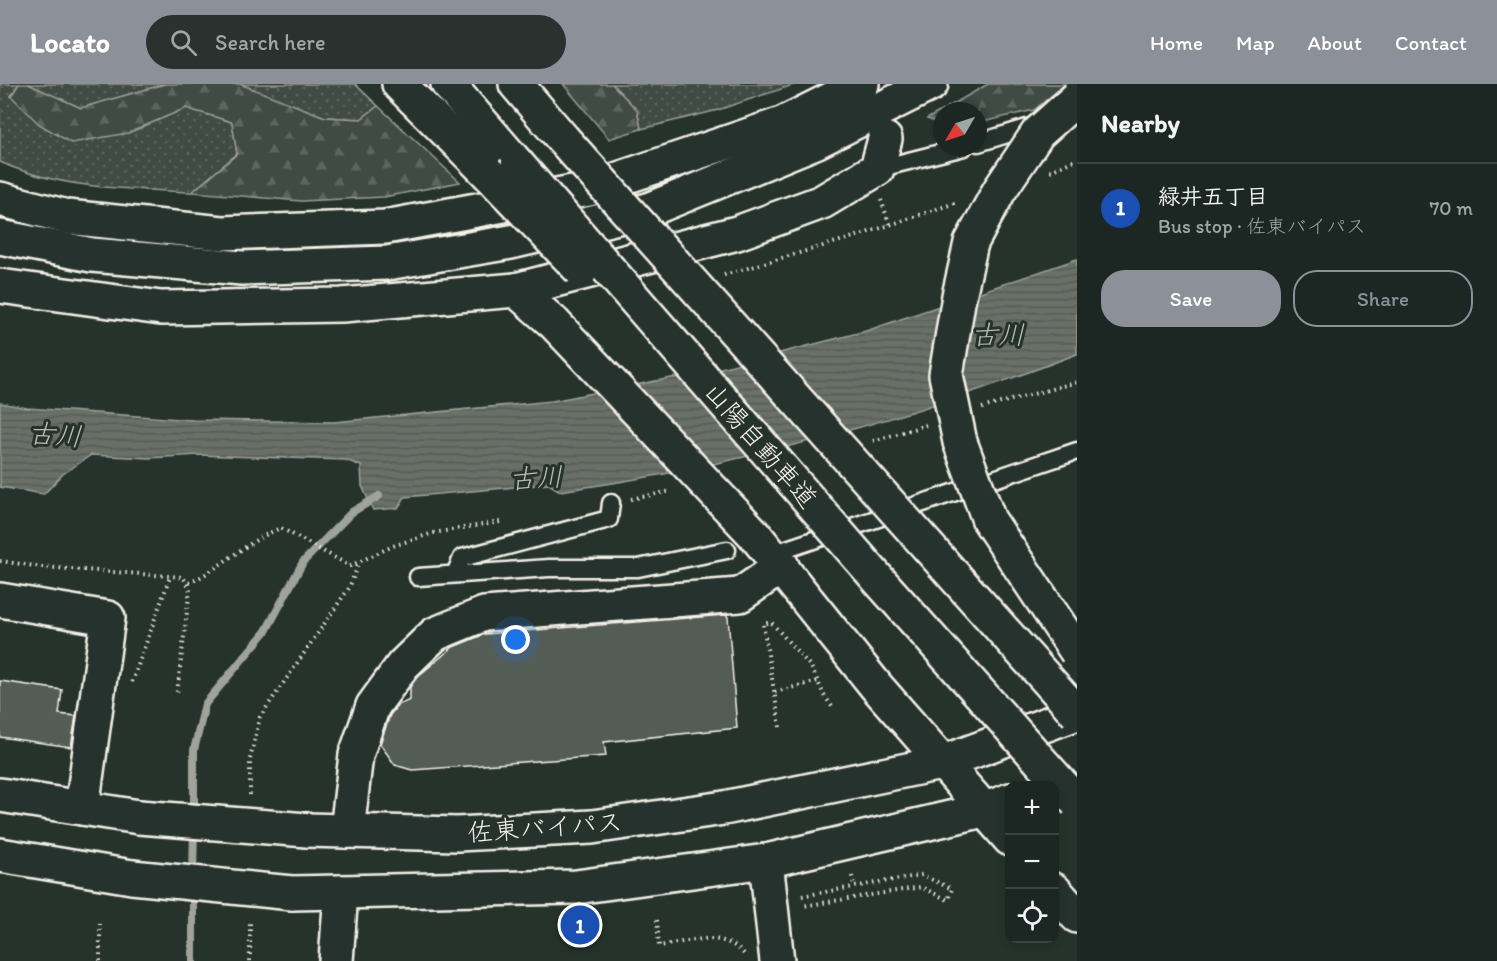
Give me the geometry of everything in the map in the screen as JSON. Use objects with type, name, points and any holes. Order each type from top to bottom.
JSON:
[{"type":"main road","points":[[399,84],[503,169],[877,578],[1077,802]]},
{"type":"main road","points":[[448,84],[503,169]]},
{"type":"main road","points":[[516,84],[1077,713]]},
{"type":"main road","points":[[0,199],[67,217],[222,233],[385,227],[589,189],[782,124],[862,84]]},
{"type":"main road","points":[[0,237],[92,255],[242,268],[387,263],[511,242],[648,210],[814,142],[931,84]]},
{"type":"main road","points":[[1077,98],[1038,133],[999,192],[971,243],[958,296],[946,375],[960,442],[989,520],[1077,652]]},
{"type":"main road","points":[[0,286],[161,308],[342,305],[516,290],[737,233],[822,202],[881,168]]},
{"type":"main road","points":[[516,290],[554,323],[759,552],[941,763],[997,805],[1008,835]]},
{"type":"main road","points":[[347,831],[356,755],[373,706],[403,665],[435,634],[484,614],[740,595],[759,552]]},
{"type":"main road","points":[[0,600],[108,618],[82,808]]},
{"type":"main road","points":[[941,763],[1077,693]]},
{"type":"main road","name":"佐東バイパス","points":[[0,795],[139,817],[307,830],[457,834],[592,827],[724,808],[941,763],[1077,713]]},
{"type":"main road","points":[[1059,783],[1077,776]]},
{"type":"main road","points":[[0,855],[132,877],[292,893],[576,887],[766,861],[997,805]]},
{"type":"main road","points":[[762,960],[766,861]]},
{"type":"main road","points":[[336,961],[340,892]]},
{"type":"main road","points":[[1059,896],[1077,916]]},
{"type":"lane","points":[[987,140],[1077,113]]},
{"type":"lane","points":[[881,168],[933,155]]},
{"type":"lane","points":[[418,577],[549,568],[638,568],[759,552],[1077,451]]},
{"type":"lane","points":[[455,574],[462,558],[609,519],[611,503]]},
{"type":"path","points":[[1047,172],[1077,159]]},
{"type":"path","points":[[881,168],[890,225]]},
{"type":"path","points":[[713,278],[890,225],[968,198]]},
{"type":"path","points":[[189,583],[269,533],[282,528],[342,562]]},
{"type":"path","points":[[250,807],[250,759],[260,717],[349,588],[359,562]]},
{"type":"path","points":[[130,690],[170,577]]},
{"type":"path","points":[[780,727],[763,624],[771,622],[811,667],[833,708]]},
{"type":"path","points":[[775,692],[818,681]]},
{"type":"path","points":[[802,896],[922,875],[952,890],[948,900],[921,887],[802,906]]},
{"type":"path","points":[[852,876],[854,887]]},
{"type":"path","points":[[250,914],[250,961]]},
{"type":"path","points":[[657,920],[659,946],[714,937],[736,945],[762,960]]},
{"type":"path","points":[[100,924],[100,961]]},
{"type":"green space","points":[[0,84],[19,84],[11,96],[128,133],[186,108],[232,122],[237,154],[192,192],[94,186],[46,178],[0,162]]},
{"type":"green space","points":[[19,84],[28,84],[81,108],[165,84],[240,84],[325,117],[361,119],[378,106],[460,182],[384,197],[301,201],[192,192],[237,154],[232,122],[186,108],[128,133],[71,143],[39,124],[11,96]]},
{"type":"green space","points":[[28,84],[165,84],[81,108]]},
{"type":"green space","points":[[240,84],[355,84],[378,106],[361,119],[325,117]]},
{"type":"green space","points":[[563,84],[612,84],[637,110],[641,129],[609,139]]},
{"type":"green space","points":[[612,84],[796,84],[718,110],[641,129],[637,110]]},
{"type":"green space","points":[[988,84],[1065,84],[1034,110],[987,121],[987,102],[957,102]]},
{"type":"water","name":"古川","points":[[1077,259],[1077,354],[951,399],[823,438],[692,468],[560,491],[549,484],[405,497],[398,508],[373,510],[362,486],[361,466],[346,460],[198,455],[149,458],[91,455],[63,474],[44,494],[0,487],[0,403],[27,408],[193,420],[334,422],[552,401],[713,370],[866,331]]},
{"type":"building","points":[[726,615],[737,728],[604,742],[606,756],[412,770],[395,765],[380,744],[390,715],[398,705],[410,700],[410,687],[417,677],[453,647],[485,634]]},
{"type":"building","points":[[0,681],[62,690],[59,714],[76,716],[71,747],[0,737]]},
{"type":"waterway","points":[[194,814],[194,750],[205,704],[266,631],[303,562],[352,512],[379,496]]},
{"type":"waterway","points":[[193,877],[194,826]]},
{"type":"waterway","points":[[193,889],[193,961]]},
{"type":"place","name":"緑井五丁目","points":[[580,925]]}]
